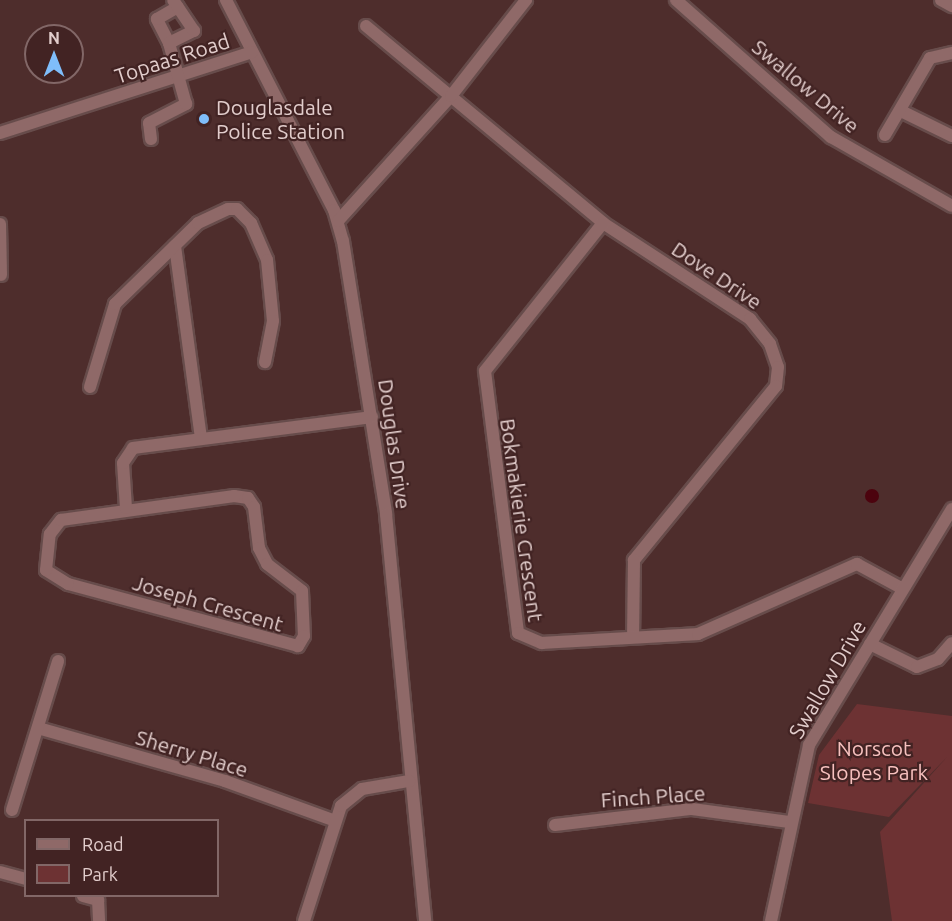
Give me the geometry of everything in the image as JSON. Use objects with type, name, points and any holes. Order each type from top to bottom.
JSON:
[{"type":"street","name":"Douglas Drive","points":[[226,0],[338,221],[372,417],[391,557],[409,781],[425,921]]},
{"type":"street","points":[[338,221],[451,96],[526,0]]},
{"type":"street","name":"Swallow Drive","points":[[676,0],[831,136],[952,206]]},
{"type":"street","points":[[941,0],[952,6]]},
{"type":"street","points":[[151,139],[149,123],[185,106],[170,43],[156,19],[175,4],[194,32],[170,43]]},
{"type":"street","name":"Dove Drive","points":[[366,26],[603,223],[750,319],[765,334],[778,367],[772,393],[634,560],[633,637]]},
{"type":"street","name":"Topaas Road","points":[[0,133],[252,52]]},
{"type":"street","points":[[885,135],[930,58],[952,53]]},
{"type":"street","points":[[901,111],[952,136]]},
{"type":"street","points":[[90,387],[112,309],[175,246],[220,210],[237,210],[251,223],[267,260],[271,291],[272,336],[265,362]]},
{"type":"street","name":"Bokmakierie Crescent","points":[[603,223],[494,355],[484,392],[518,633],[542,643],[715,629],[852,565],[865,566],[903,589]]},
{"type":"street","points":[[0,224],[1,275]]},
{"type":"street","points":[[175,246],[201,438]]},
{"type":"street","points":[[126,508],[123,463],[129,451],[201,438],[372,417]]},
{"type":"street","name":"Joseph Crescent","points":[[248,498],[257,517],[260,553],[302,591],[301,644],[294,647],[49,575],[44,560],[57,522],[126,508],[248,498]]},
{"type":"street","name":"Swallow Drive","points":[[771,921],[789,822],[809,745],[952,509]]},
{"type":"street","points":[[870,644],[917,667],[938,659],[952,643]]},
{"type":"street","points":[[12,810],[58,661]]},
{"type":"street","name":"Sherry Place","points":[[38,728],[225,781],[333,820]]},
{"type":"street","points":[[304,921],[333,820],[347,799],[362,789],[409,781]]},
{"type":"street","name":"Finch Place","points":[[555,825],[692,809],[789,822]]},
{"type":"street","points":[[0,872],[24,878]]},
{"type":"street","points":[[87,897],[98,900],[99,921]]},
{"type":"green space","name":"Norscot Slopes Park","points":[[857,704],[952,716],[952,921],[892,921],[880,832],[947,757],[889,817],[808,803],[819,755]]},
{"type":"shaded area","points":[[869,489],[875,489],[879,496],[875,503],[869,503],[865,499],[865,493]]},
{"type":"place","name":"Douglasdale Police Station","points":[[204,119]]}]
